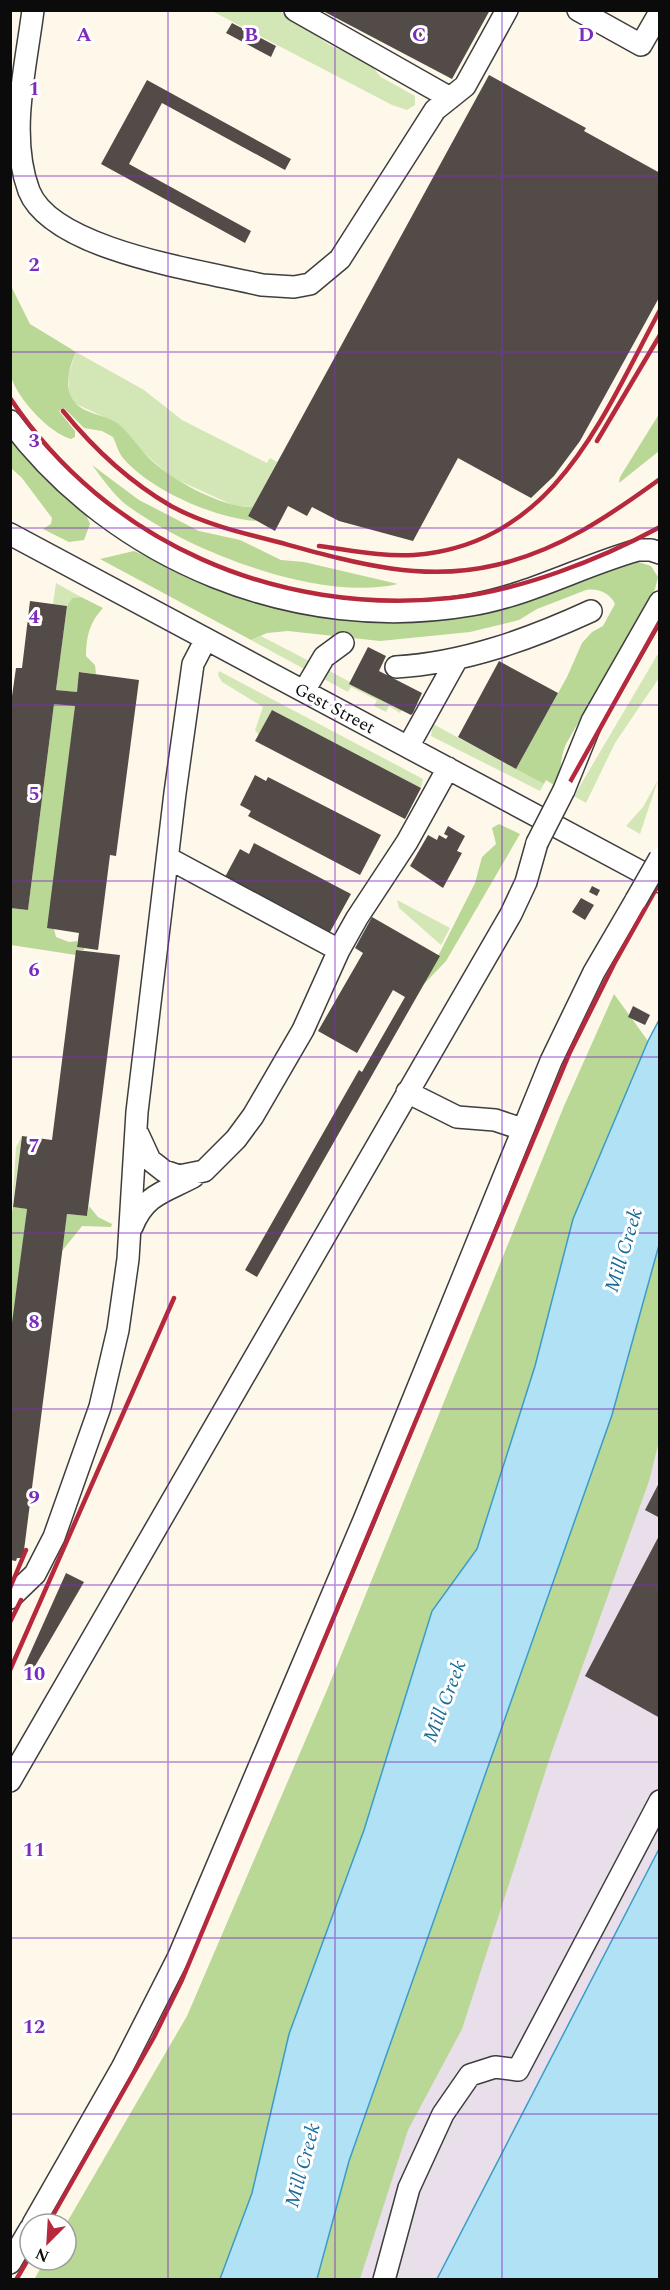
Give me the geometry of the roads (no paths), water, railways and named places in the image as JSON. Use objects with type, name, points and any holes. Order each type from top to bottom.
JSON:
[{"type":"street","points":[[33,10],[25,70],[20,139],[26,179],[40,209],[66,230],[119,251],[262,285],[302,286],[318,280],[353,242],[435,110],[465,86],[507,10]]},
{"type":"street","points":[[295,10],[450,98]]},
{"type":"street","points":[[578,10],[641,45],[660,12]]},
{"type":"street","points":[[10,421],[34,451],[69,486],[134,536],[212,576],[299,603],[362,610],[451,608],[525,592],[638,550],[651,550],[660,554]]},
{"type":"street","name":"Gest Street","points":[[10,534],[660,882]]},
{"type":"street","points":[[10,1781],[518,902],[537,843],[564,790],[592,721],[660,602]]},
{"type":"street","points":[[396,667],[457,659],[531,636],[591,611]]},
{"type":"street","points":[[10,1606],[46,1556],[69,1501],[100,1407],[121,1312],[130,1235],[137,1112],[168,858],[194,664],[206,639]]},
{"type":"street","points":[[304,691],[324,657],[343,643]]},
{"type":"street","points":[[408,747],[457,659]]},
{"type":"street","points":[[130,1235],[137,1216],[152,1197],[204,1171],[236,1139],[253,1116],[313,1010],[339,950],[369,898],[407,842],[447,768]]},
{"type":"street","points":[[168,858],[339,950]]},
{"type":"street","points":[[40,2212],[131,2051],[182,1948],[364,1520],[567,1025],[660,858]]},
{"type":"street","points":[[407,1092],[457,1117],[495,1120],[522,1130]]},
{"type":"street","points":[[137,1112],[140,1142],[144,1153],[156,1166],[179,1176],[204,1171]]},
{"type":"street","points":[[10,1598],[20,1592],[35,1574]]},
{"type":"street","points":[[384,2280],[409,2188],[443,2114],[470,2075],[495,2067],[518,2070],[660,1801]]},
{"type":"street","points":[[10,2263],[18,2249]]},
{"type":"water","name":"Mill Creek","points":[[659,1020],[659,1245],[612,1415],[349,2161],[317,2279],[220,2279],[252,2193],[289,2034],[364,1830],[432,1611],[477,1549],[535,1366],[573,1219]]},
{"type":"water","points":[[659,1849],[659,2279],[437,2279]]},
{"type":"railway","points":[[319,546],[378,554],[414,555],[463,546],[504,527],[539,501],[568,468],[594,432],[660,310]]},
{"type":"railway","points":[[597,441],[660,335]]},
{"type":"railway","points":[[10,398],[50,449],[95,493],[146,530],[201,559],[260,581],[322,595],[385,601],[450,598],[503,589],[585,562],[660,527]]},
{"type":"railway","points":[[63,411],[99,451],[126,475],[171,506],[223,527],[332,557],[386,568],[441,572],[468,570],[519,559],[582,531],[660,479]]},
{"type":"railway","points":[[565,791],[660,621]]},
{"type":"railway","points":[[55,2212],[154,2037],[182,1980],[570,1052],[614,964],[660,882]]},
{"type":"railway","points":[[10,1670],[174,1298]]},
{"type":"railway","points":[[10,1588],[26,1550]]},
{"type":"railway","points":[[10,1622],[21,1600]]},
{"type":"railway","points":[[16,2280],[21,2272]]}]
